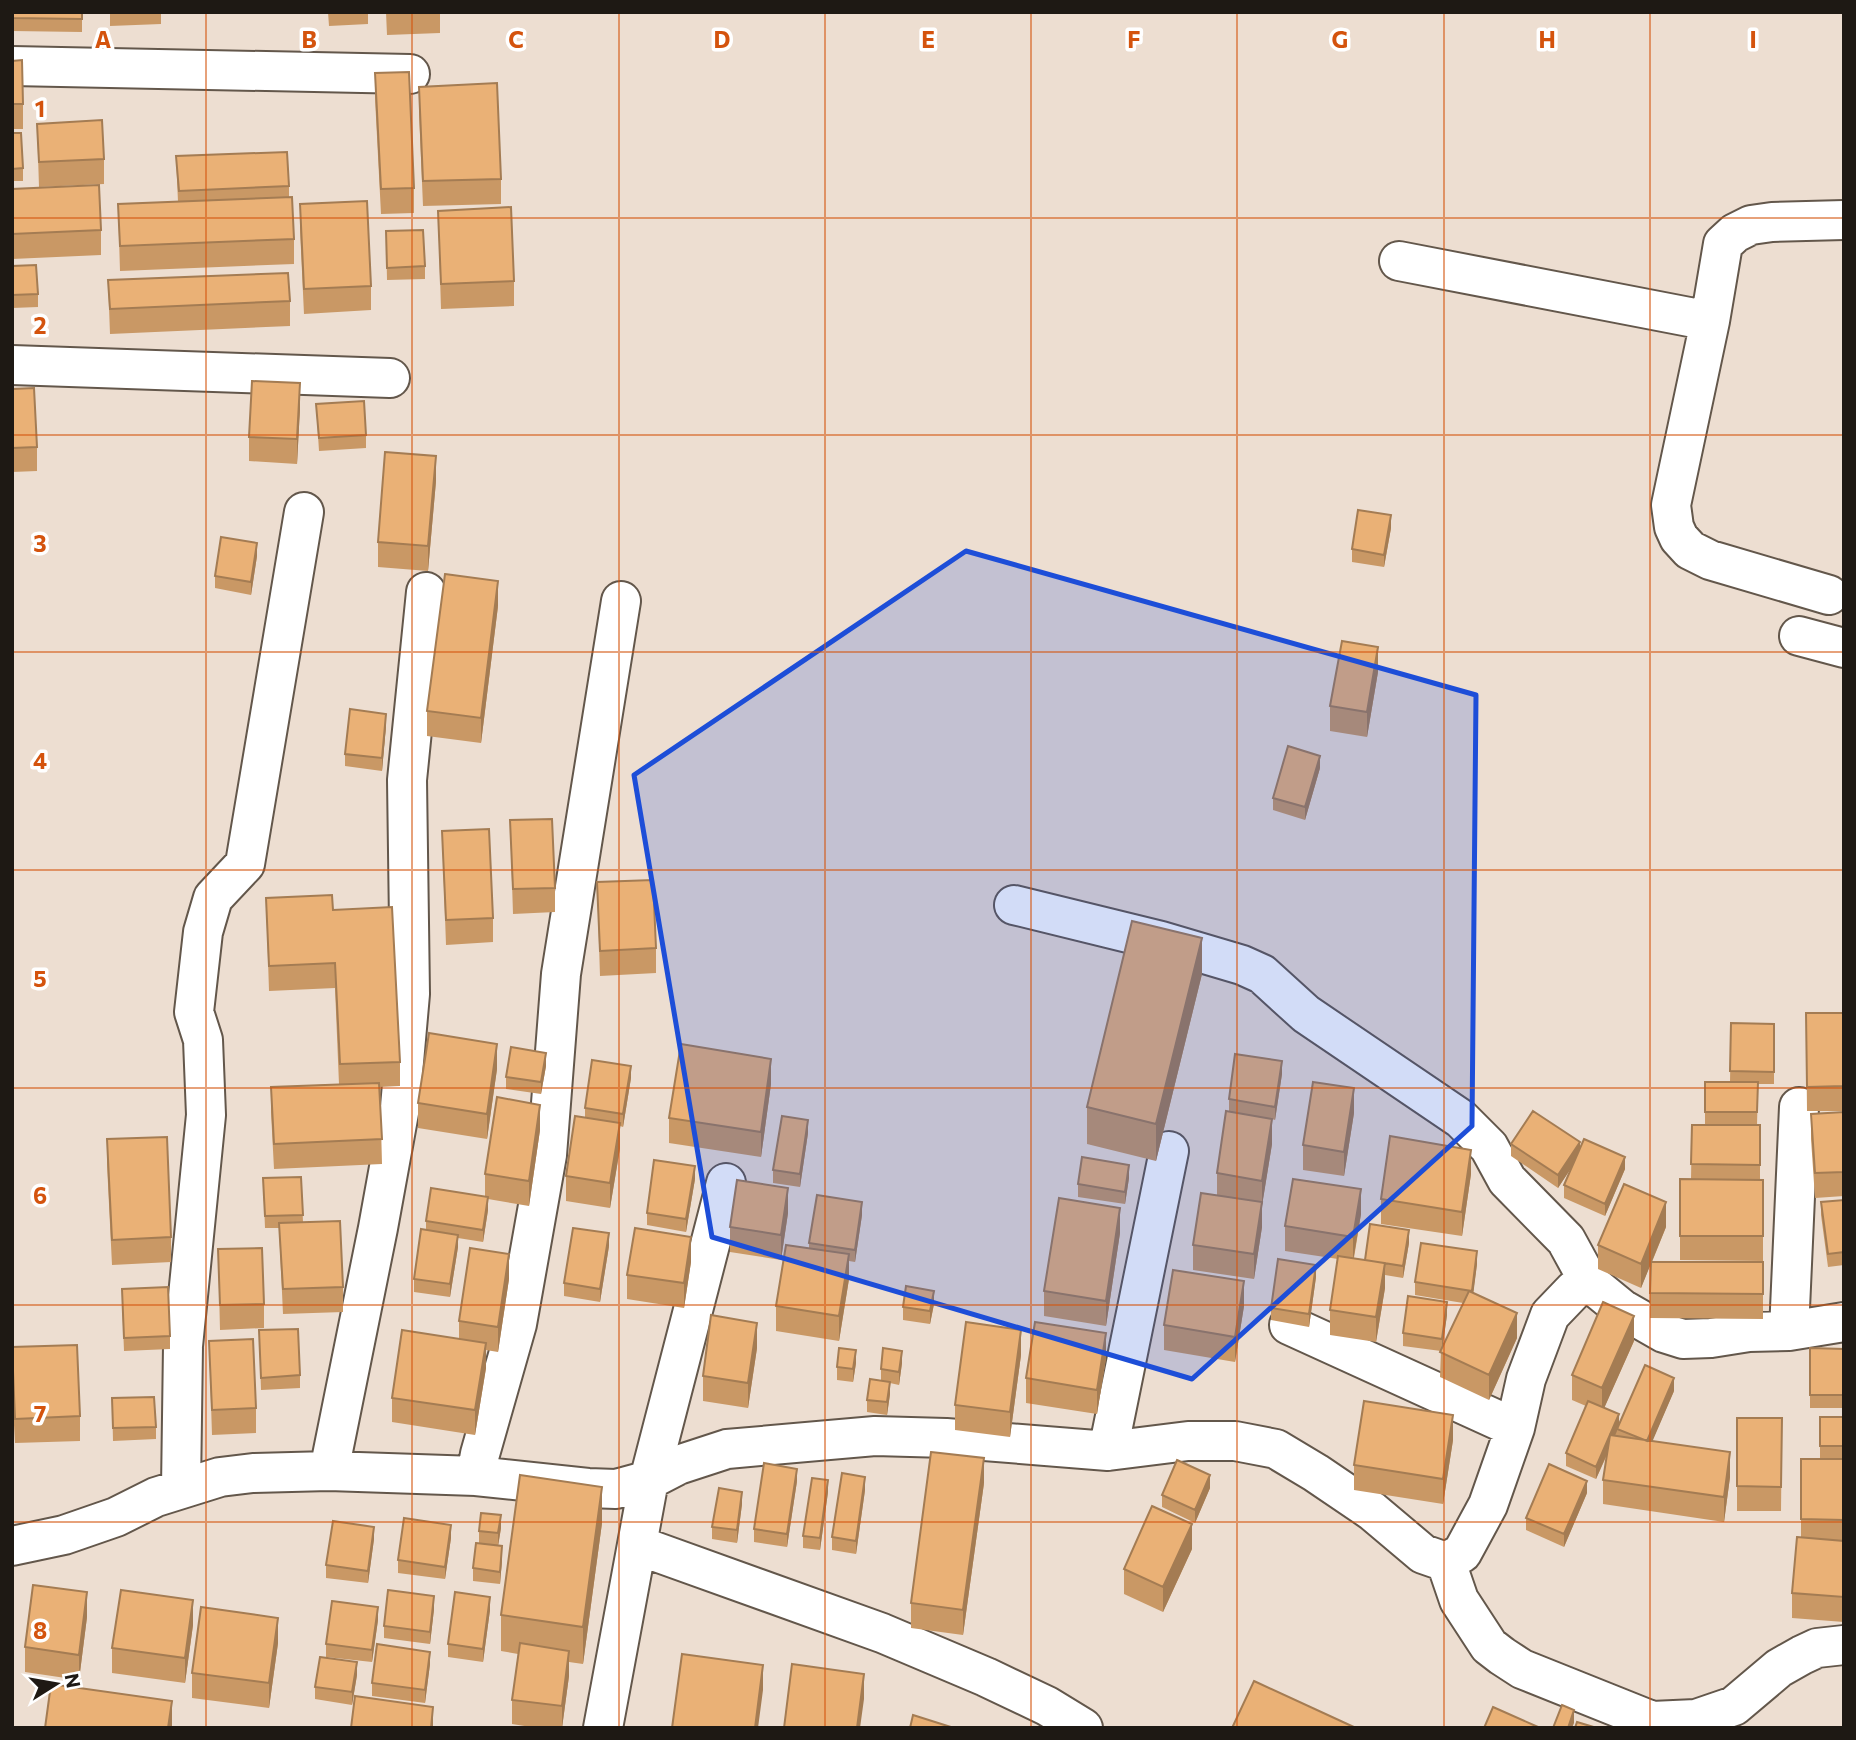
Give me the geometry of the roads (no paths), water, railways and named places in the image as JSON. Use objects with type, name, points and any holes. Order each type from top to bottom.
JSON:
[{"type":"street","points":[[12,66],[410,74]]},
{"type":"street","points":[[1829,595],[1710,560],[1690,550],[1679,538],[1674,527],[1671,505],[1710,321],[1723,244],[1735,233],[1751,225],[1844,220]]},
{"type":"street","points":[[1399,261],[1710,321]]},
{"type":"street","points":[[12,365],[390,379]]},
{"type":"street","points":[[181,1488],[183,1346],[206,1115],[203,1040],[194,1012],[203,932],[213,898],[245,864],[304,512]]},
{"type":"street","points":[[329,1471],[379,1228],[400,1107],[410,994],[407,780],[426,592]]},
{"type":"street","points":[[476,1476],[517,1324],[547,1155],[561,974],[621,601]]},
{"type":"street","points":[[1799,636],[1844,648]]},
{"type":"street","points":[[1014,905],[1161,941],[1242,965],[1262,974],[1306,1014],[1461,1119],[1489,1147],[1507,1180],[1566,1240],[1589,1282],[1644,1323],[1684,1339],[1790,1331],[1844,1322]]},
{"type":"street","points":[[1790,1331],[1799,1107]]},
{"type":"street","points":[[1108,1451],[1169,1151]]},
{"type":"street","points":[[603,1728],[649,1480],[726,1183]]},
{"type":"street","points":[[12,1546],[64,1535],[116,1517],[156,1497],[219,1477],[253,1473],[329,1471],[476,1476],[616,1489],[649,1480],[678,1465],[727,1449],[875,1436],[946,1438],[1108,1451],[1188,1441],[1235,1441],[1276,1449],[1372,1511],[1423,1554],[1446,1562],[1462,1553],[1488,1505],[1515,1428],[1526,1379],[1550,1315],[1574,1290],[1589,1282]]},
{"type":"street","points":[[1289,1325],[1515,1428]]},
{"type":"street","points":[[637,1545],[882,1633],[986,1677],[1044,1717],[1083,1728]]},
{"type":"street","points":[[1446,1562],[1459,1600],[1489,1646],[1522,1670],[1652,1721],[1730,1717],[1779,1668],[1817,1648],[1844,1645]]}]
